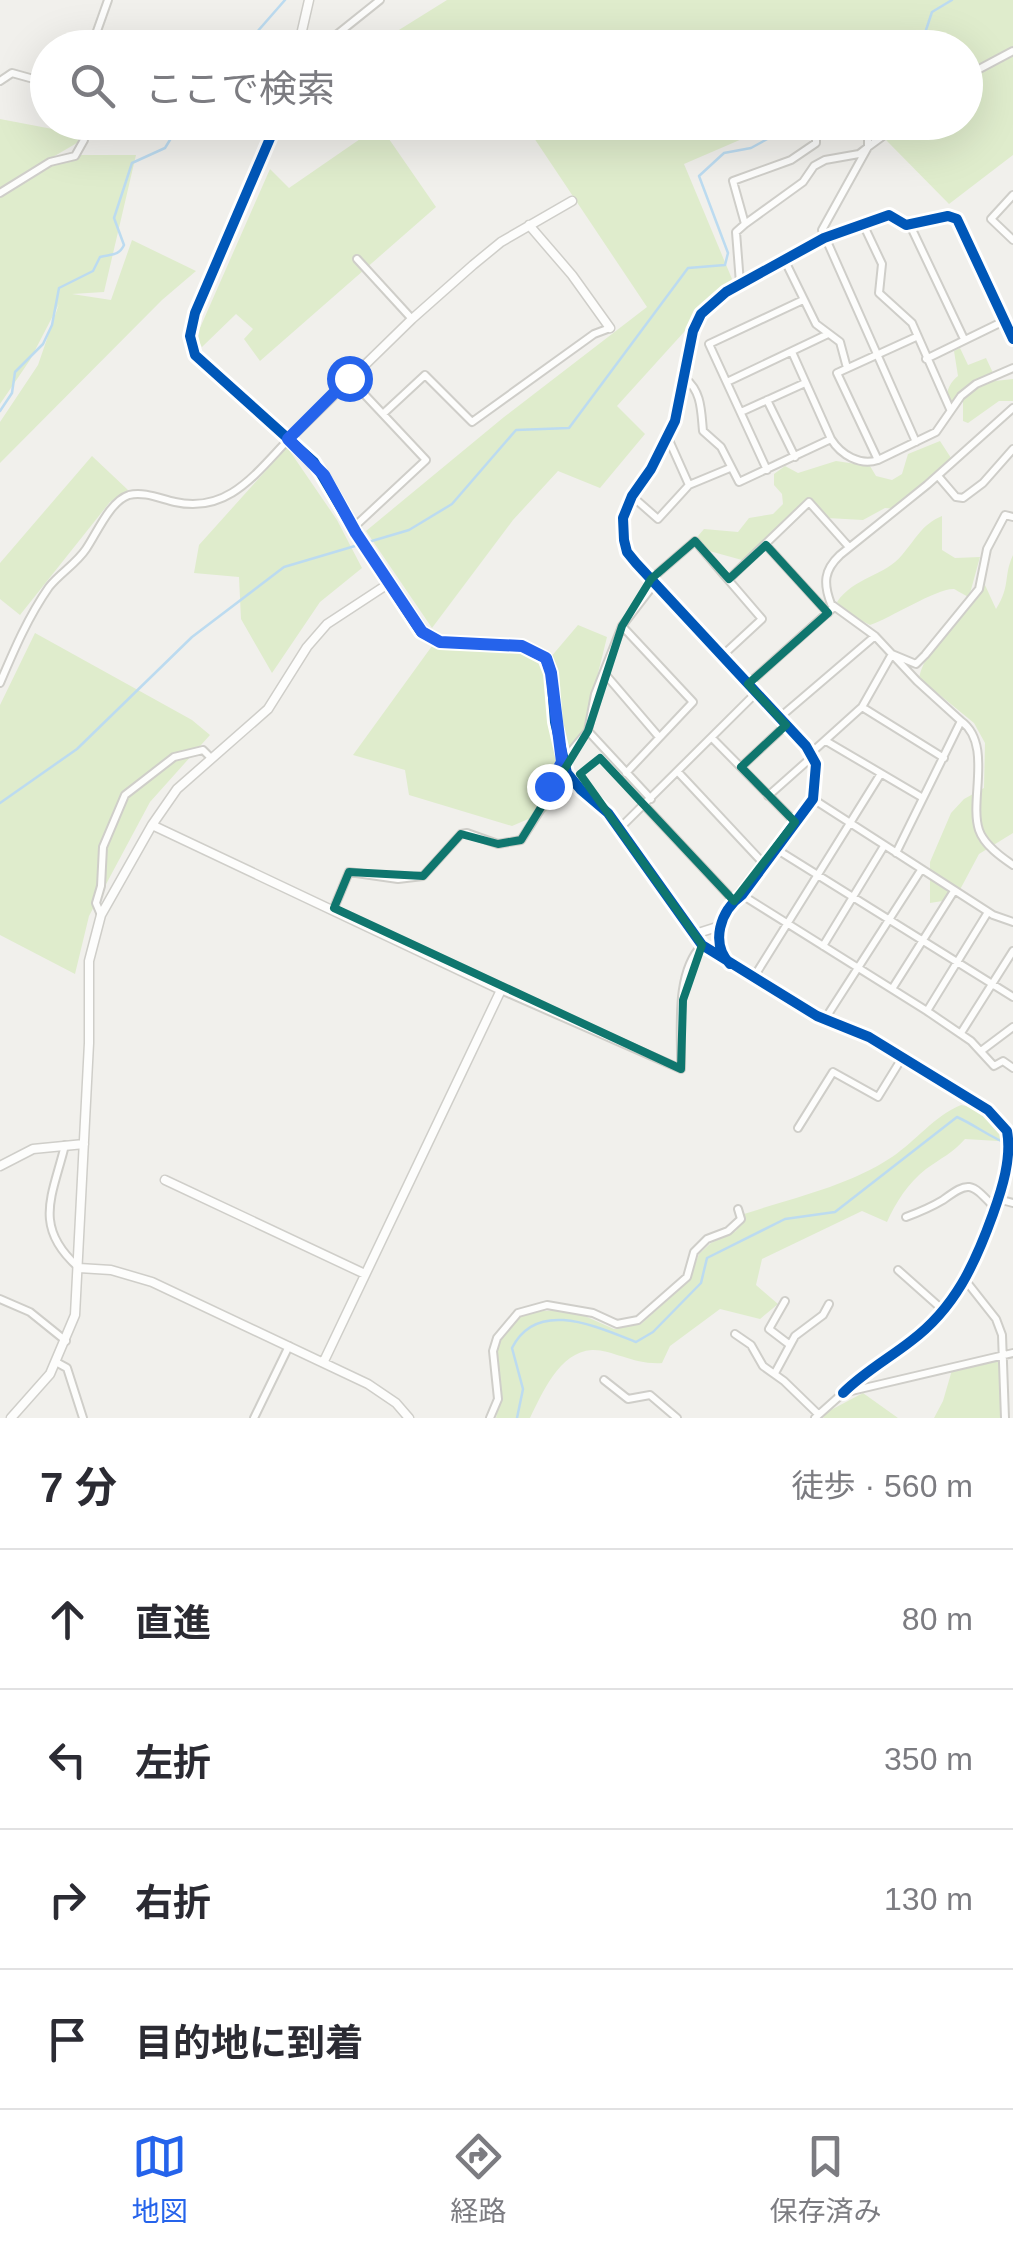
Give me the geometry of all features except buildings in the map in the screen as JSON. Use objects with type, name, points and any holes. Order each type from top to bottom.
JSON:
[{"type":"street","points":[[97,30],[108,0]]},
{"type":"street","points":[[302,30],[309,0]]},
{"type":"street","points":[[342,30],[380,0]]},
{"type":"street","points":[[983,67],[1013,51]]},
{"type":"street","points":[[0,81],[12,73],[30,78]]},
{"type":"street","points":[[0,193],[50,162],[74,156],[84,140]]},
{"type":"street","points":[[269,140],[195,313],[190,336],[195,354],[324,475],[354,531],[422,632],[440,642],[522,646],[546,658],[562,762],[571,780],[608,814],[702,945],[825,1020],[869,1037],[988,1110],[1010,1131],[1008,1180],[966,1281],[944,1310],[913,1340],[862,1375],[817,1416],[764,1366],[751,1345],[735,1334]]},
{"type":"street","points":[[745,224],[733,181],[790,160],[816,144],[816,140]]},
{"type":"street","points":[[868,140],[868,147],[822,230],[916,442]]},
{"type":"street","points":[[740,284],[736,232],[803,182],[814,166],[859,154],[878,140]]},
{"type":"street","points":[[1013,195],[991,219],[1013,240]]},
{"type":"street","points":[[0,683],[7,661],[50,586],[84,552],[119,502],[141,494],[195,505],[214,502],[251,482],[288,439],[412,319],[501,242],[572,201]]},
{"type":"street","points":[[730,964],[720,951],[720,926],[813,799],[816,777],[812,754],[627,552],[624,518],[632,496],[668,438],[680,406],[693,331],[701,314],[740,284],[824,238],[890,215],[910,225],[964,339]]},
{"type":"street","points":[[910,225],[948,216],[958,219],[1013,339]]},
{"type":"street","points":[[384,413],[425,375],[472,422],[594,334],[610,328],[562,262],[529,225]]},
{"type":"street","points":[[864,226],[882,264],[879,293],[912,323],[950,408]]},
{"type":"street","points":[[357,259],[412,319]]},
{"type":"street","points":[[786,261],[816,324],[840,342],[848,368]]},
{"type":"street","points":[[767,470],[709,344],[803,300]]},
{"type":"street","points":[[926,358],[1004,321]]},
{"type":"street","points":[[728,382],[828,334]]},
{"type":"street","points":[[878,460],[837,374],[916,337]]},
{"type":"street","points":[[792,352],[836,447],[853,459],[870,462],[936,432],[950,408],[976,384],[1013,368]]},
{"type":"street","points":[[349,378],[426,460],[354,531]]},
{"type":"street","points":[[685,378],[702,404],[703,432],[721,447],[740,482],[831,439]]},
{"type":"street","points":[[741,412],[804,382]]},
{"type":"street","points":[[768,400],[795,456]]},
{"type":"street","points":[[831,610],[825,577],[830,565],[1013,408]]},
{"type":"street","points":[[668,438],[690,485]]},
{"type":"street","points":[[938,476],[956,497],[962,498],[983,483],[1013,449]]},
{"type":"street","points":[[632,496],[658,519],[690,485],[730,468]]},
{"type":"street","points":[[729,579],[809,502],[849,548]]},
{"type":"street","points":[[892,654],[916,664],[925,655],[979,589],[987,548],[1005,515],[1013,516]]},
{"type":"street","points":[[334,908],[350,872],[398,879],[423,876],[461,834],[498,844],[521,840],[546,801],[562,762],[588,731],[595,694],[622,626],[653,581],[695,540],[762,620],[722,656]]},
{"type":"street","points":[[766,545],[831,610],[876,636],[971,730],[980,769],[978,829],[989,846],[1013,865]]},
{"type":"street","points":[[11,1418],[41,1386],[56,1362],[75,1315],[89,961],[101,914],[177,789],[268,709],[307,648],[328,624],[388,584]]},
{"type":"street","points":[[748,684],[831,610]]},
{"type":"street","points":[[622,626],[693,702],[626,773]]},
{"type":"street","points":[[740,768],[782,722],[876,636]]},
{"type":"street","points":[[768,796],[862,707],[892,654]]},
{"type":"street","points":[[604,674],[660,737]]},
{"type":"street","points":[[619,829],[756,693]]},
{"type":"street","points":[[862,707],[944,758]]},
{"type":"street","points":[[896,854],[961,721]]},
{"type":"street","points":[[588,731],[651,798]]},
{"type":"street","points":[[712,738],[795,822]]},
{"type":"street","points":[[826,741],[923,798]]},
{"type":"street","points":[[101,914],[96,903],[101,886],[101,858],[125,795],[174,757],[202,750],[210,758]]},
{"type":"street","points":[[678,772],[764,864]]},
{"type":"street","points":[[754,977],[880,775]]},
{"type":"street","points":[[813,799],[988,912],[1013,922]]},
{"type":"street","points":[[645,806],[738,898],[928,1010],[961,1033],[994,1066],[1003,1061],[1013,1068]]},
{"type":"street","points":[[152,825],[501,990],[681,1069],[682,1000],[695,952],[702,945]]},
{"type":"street","points":[[823,946],[884,846]]},
{"type":"street","points":[[776,849],[1013,997]]},
{"type":"street","points":[[825,1020],[921,870]]},
{"type":"street","points":[[892,989],[954,891]]},
{"type":"street","points":[[928,1010],[988,912]]},
{"type":"street","points":[[692,935],[720,926]]},
{"type":"street","points":[[961,1033],[1013,951]]},
{"type":"street","points":[[324,1362],[501,990]]},
{"type":"street","points":[[981,1051],[1013,1027]]},
{"type":"street","points":[[798,1128],[833,1072],[878,1098],[902,1058]]},
{"type":"street","points":[[0,1166],[33,1149],[84,1144]]},
{"type":"street","points":[[65,1145],[48,1198],[48,1223],[70,1261],[79,1268],[111,1270],[152,1282],[377,1390],[409,1418]]},
{"type":"street","points":[[165,1180],[365,1274]]},
{"type":"street","points":[[906,1217],[964,1186],[996,1204],[1013,1204]]},
{"type":"street","points":[[490,1418],[498,1398],[493,1350],[497,1338],[518,1313],[547,1305],[594,1313],[617,1324],[638,1320],[688,1277],[694,1252],[706,1239],[728,1231],[741,1219],[738,1209]]},
{"type":"street","points":[[898,1270],[944,1310]]},
{"type":"street","points":[[966,1281],[996,1318],[1009,1354],[1005,1418]]},
{"type":"street","points":[[0,1298],[30,1312],[66,1341]]},
{"type":"street","points":[[785,1301],[769,1329],[790,1346]]},
{"type":"street","points":[[775,1374],[795,1336],[823,1316],[829,1304]]},
{"type":"street","points":[[254,1418],[289,1346]]},
{"type":"street","points":[[844,1392],[1009,1354]]},
{"type":"street","points":[[56,1362],[67,1368],[82,1418]]},
{"type":"street","points":[[604,1380],[628,1399],[650,1395],[677,1418]]},
{"type":"street","points":[[669,1411],[676,1399]]},
{"type":"highlighted area","points":[[695,541],[729,579],[766,545],[828,613],[748,684],[786,725],[741,767],[795,822],[734,901],[600,758],[580,774],[702,945],[683,1000],[681,1069],[334,908],[349,872],[423,876],[461,834],[498,844],[521,840],[588,731],[622,626],[651,579]]},
{"type":"green space","points":[[447,0],[1013,0],[1013,155],[949,204],[886,140],[983,140],[983,30],[399,30]]},
{"type":"green space","points":[[0,119],[30,125],[30,140],[82,140],[27,172],[79,155],[136,155],[104,292],[72,294],[111,300],[132,240],[196,271],[162,300],[0,463],[0,422],[38,365],[59,304],[30,360],[0,404],[0,197],[12,182],[0,192]]},
{"type":"green space","points":[[359,140],[390,140],[436,207],[260,361],[244,339],[253,329],[236,314],[202,347],[196,337],[270,169],[289,188]]},
{"type":"green space","points":[[535,140],[740,140],[684,164],[732,279],[617,406],[645,434],[600,488],[558,471],[513,520],[432,628],[366,531],[504,417],[647,307]]},
{"type":"green space","points":[[960,348],[968,365],[986,358],[994,375],[986,382],[1013,379],[1013,401],[999,401],[968,423],[963,421],[966,396],[948,406],[947,402],[947,393],[958,376],[954,351]]},
{"type":"green space","points":[[940,441],[953,461],[897,509],[885,508],[863,520],[827,518],[809,500],[775,536],[742,560],[702,549],[698,536],[704,529],[738,532],[749,518],[773,514],[783,504],[782,494],[774,485],[774,474],[785,466],[798,473],[836,461],[870,466],[876,476],[892,480],[902,474],[908,454]]},
{"type":"green space","points":[[287,447],[337,520],[362,568],[320,602],[272,673],[241,619],[239,577],[194,573],[199,545]]},
{"type":"green space","points":[[92,456],[128,490],[110,502],[20,615],[0,599],[0,563]]},
{"type":"green space","points":[[942,516],[942,550],[955,558],[980,557],[969,597],[954,589],[946,590],[870,625],[850,615],[837,602],[852,587],[895,562],[924,528]]},
{"type":"green space","points":[[1013,555],[1013,833],[979,854],[955,899],[930,903],[930,862],[951,813],[964,799],[984,788],[985,743],[974,723],[919,678],[931,652],[985,585],[996,609],[1004,594]]},
{"type":"green space","points":[[578,625],[607,637],[584,730],[557,761],[547,811],[512,826],[409,795],[405,770],[353,755],[432,646],[511,650],[550,658]]},
{"type":"green space","points":[[35,633],[192,720],[210,735],[150,802],[89,916],[75,974],[0,935],[0,705]]},
{"type":"green space","points":[[961,1105],[990,1119],[1003,1135],[998,1141],[965,1139],[914,1180],[887,1222],[862,1211],[762,1259],[756,1285],[778,1304],[760,1319],[720,1309],[670,1346],[662,1363],[642,1362],[599,1350],[580,1353],[553,1376],[530,1418],[496,1418],[499,1400],[494,1357],[518,1313],[569,1309],[614,1329],[641,1324],[689,1281],[699,1254],[711,1243],[736,1231],[744,1214],[820,1190],[875,1167]]},
{"type":"green space","points":[[1002,1360],[1002,1418],[934,1418],[952,1370]]},
{"type":"green space","points":[[863,1393],[898,1418],[823,1418],[827,1412]]},
{"type":"waterway","points":[[259,30],[285,0]]},
{"type":"waterway","points":[[926,30],[932,12],[952,0]]},
{"type":"waterway","points":[[0,411],[12,393],[15,372],[43,344],[52,325],[59,288],[93,271],[100,257],[122,249],[114,218],[132,163],[165,148],[170,140]]},
{"type":"waterway","points":[[0,803],[77,749],[192,637],[284,567],[409,530],[452,504],[516,430],[569,428],[688,268],[725,265],[728,253],[699,176],[724,153],[751,148],[765,140]]},
{"type":"waterway","points":[[517,1418],[523,1389],[512,1348],[536,1324],[552,1320],[586,1324],[636,1342],[653,1332],[701,1283],[707,1258],[785,1219],[835,1212],[957,1117],[1013,1146]]},
{"type":"cycle path","points":[[269,140],[195,313],[190,336],[195,355],[314,462],[421,632],[440,642],[522,646],[545,658],[551,673],[555,722],[567,773],[608,813],[702,945],[817,1016],[869,1037],[988,1110],[1007,1131],[1007,1163],[1000,1194],[962,1284],[926,1328],[843,1393]]},
{"type":"cycle path","points":[[730,964],[720,947],[723,918],[813,799],[816,764],[806,746],[627,552],[623,518],[675,421],[693,331],[701,314],[726,292],[824,238],[889,215],[906,225],[948,216],[957,219],[1013,339]]},
{"type":"route","points":[[349,378],[288,439],[324,475],[356,533],[422,632],[440,642],[522,646],[546,658],[562,762],[549,786]]}]
